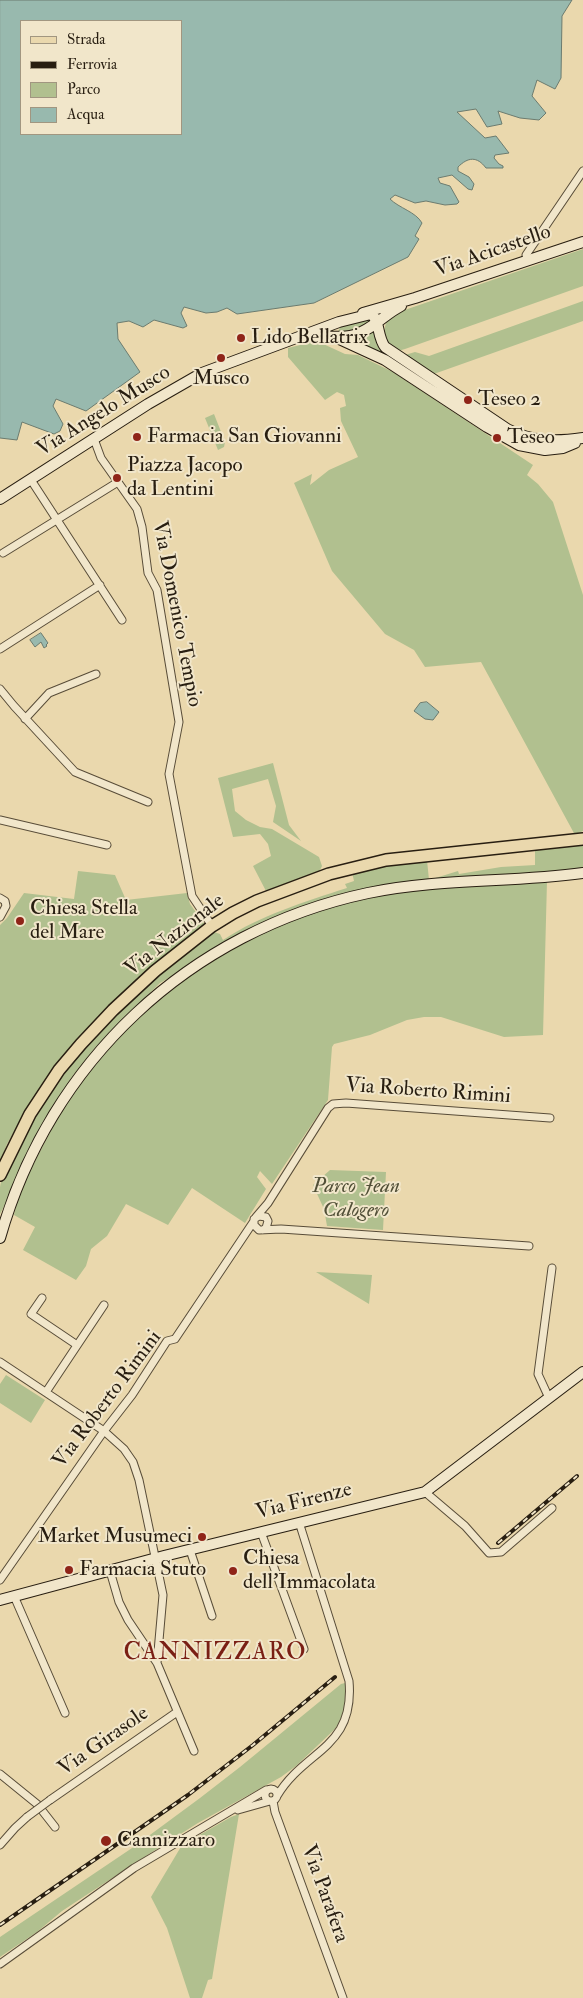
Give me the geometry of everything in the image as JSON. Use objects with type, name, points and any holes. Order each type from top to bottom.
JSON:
[{"type":"main road","name":"Via Nazionale","points":[[0,1175],[30,1114],[59,1070],[81,1044],[113,1010],[156,971],[212,926],[233,913],[265,898],[329,874],[368,864],[424,855],[581,839]]},
{"type":"street","points":[[528,261],[526,255],[583,171]]},
{"type":"street","name":"Via Acicastello","points":[[415,298],[583,242]]},
{"type":"street","points":[[282,344],[372,310],[415,298]]},
{"type":"street","points":[[282,344],[323,335],[335,337],[355,335],[415,298]]},
{"type":"street","points":[[335,337],[336,327],[352,318],[371,314],[381,319]]},
{"type":"street","points":[[381,319],[382,344],[423,374],[516,434],[545,441],[583,439]]},
{"type":"street","points":[[335,337],[385,360],[487,427],[519,445],[545,450],[564,448],[583,439]]},
{"type":"street","name":"Via Angelo Musco","points":[[0,499],[178,386],[230,362],[282,344]]},
{"type":"street","points":[[3,553],[118,482],[90,441]]},
{"type":"street","points":[[31,480],[122,620]]},
{"type":"street","name":"Via Domenico Tempio","points":[[118,482],[137,509],[142,527],[148,573],[157,590],[179,722],[169,774],[192,896],[212,926]]},
{"type":"street","points":[[0,649],[100,585]]},
{"type":"street","points":[[25,719],[49,693],[96,674]]},
{"type":"street","points":[[0,689],[25,719],[75,772],[148,802]]},
{"type":"street","points":[[0,820],[107,845]]},
{"type":"street","points":[[0,1238],[9,1205],[31,1156],[43,1132],[76,1081],[100,1050],[149,1001],[181,976],[208,959],[237,941],[281,921],[314,908],[368,893],[416,886],[583,874]]},
{"type":"street","points":[[0,898],[5,901],[6,906],[0,917]]},
{"type":"street","name":"Via Roberto Rimini","points":[[0,1580],[104,1431],[132,1395],[167,1342],[175,1339],[255,1219],[268,1203],[328,1108],[333,1104],[346,1103],[550,1118]]},
{"type":"street","points":[[243,1238],[266,1228],[268,1203]]},
{"type":"street","points":[[280,1229],[267,1219],[259,1216],[255,1219],[256,1228],[261,1230],[280,1229],[529,1246]]},
{"type":"street","points":[[549,1398],[538,1374],[552,1268]]},
{"type":"street","points":[[42,1298],[31,1314],[77,1345]]},
{"type":"street","points":[[46,1392],[104,1305]]},
{"type":"street","points":[[0,1362],[104,1431],[124,1449],[133,1462],[139,1480],[163,1595],[157,1663]]},
{"type":"street","name":"Via Firenze","points":[[0,1600],[156,1558],[425,1492],[583,1372]]},
{"type":"street","points":[[425,1492],[464,1526],[489,1553],[501,1552],[552,1508]]},
{"type":"street","points":[[223,1815],[273,1799],[334,1738],[343,1727],[349,1711],[351,1699],[349,1681],[299,1522]]},
{"type":"street","points":[[261,1532],[304,1648]]},
{"type":"street","points":[[190,1550],[212,1616]]},
{"type":"street","points":[[110,1571],[119,1602],[128,1620],[157,1663],[194,1751]]},
{"type":"street","points":[[14,1596],[65,1713]]},
{"type":"street","name":"Via Girasole","points":[[0,1845],[14,1828],[50,1800],[177,1712]]},
{"type":"street","points":[[0,1964],[134,1868],[298,1772]]},
{"type":"street","points":[[0,1774],[37,1804],[55,1828]]},
{"type":"street","points":[[268,1789],[276,1791],[273,1799]]},
{"type":"street","name":"Via Parafera","points":[[268,1789],[265,1797],[273,1799],[275,1812],[343,1998]]},
{"type":"green space","points":[[583,249],[583,286],[398,351],[389,343],[385,335],[385,326],[390,315]]},
{"type":"green space","points":[[583,301],[583,321],[431,375],[405,355],[415,352],[429,356]]},
{"type":"green space","points":[[368,317],[373,320],[358,331],[338,332],[340,327]]},
{"type":"green space","points":[[375,327],[377,343],[386,356],[347,339]]},
{"type":"green space","points":[[319,342],[345,354],[358,355],[393,372],[533,465],[527,475],[538,484],[553,502],[583,595],[583,831],[575,835],[481,662],[425,667],[414,650],[385,634],[332,571],[294,483],[312,474],[310,485],[329,470],[358,457],[341,421],[340,408],[346,406],[344,395],[337,392],[325,400],[288,357],[288,348]]},
{"type":"green space","points":[[214,414],[225,442],[224,447],[218,450],[205,418]]},
{"type":"green space","points":[[273,763],[289,825],[301,841],[273,822],[276,806],[268,779],[232,789],[235,811],[246,820],[260,827],[272,829],[319,857],[322,866],[318,874],[266,891],[253,866],[271,856],[268,844],[260,834],[233,837],[218,778]]},
{"type":"green space","points":[[583,844],[583,870],[440,881],[320,903],[160,983],[95,1048],[72,1077],[49,1113],[26,1156],[0,1214],[0,1187],[7,1168],[48,1095],[76,1057],[107,1022],[149,983],[209,935],[214,932],[220,934],[223,940],[268,916],[347,888],[345,884],[354,881],[352,872],[389,864],[427,860],[429,880],[458,871],[459,874],[501,867],[535,865],[535,849]]},
{"type":"green space","points":[[78,871],[115,875],[126,900],[187,893],[190,904],[206,926],[164,957],[109,1008],[25,1112],[7,1144],[0,1162],[0,925],[24,893],[74,899]]},
{"type":"green space","points":[[547,881],[543,1035],[504,1037],[441,1017],[424,1017],[407,1020],[370,1035],[334,1044],[332,1047],[328,1100],[272,1184],[260,1171],[257,1177],[266,1189],[245,1223],[192,1188],[168,1225],[126,1204],[107,1236],[91,1249],[86,1266],[76,1280],[23,1250],[35,1227],[14,1215],[19,1192],[71,1092],[130,1022],[214,956],[311,911],[412,888]]},
{"type":"green space","name":"Parco Jean Calogero","points":[[330,1170],[386,1172],[383,1230],[327,1226],[324,1209],[313,1185]]},
{"type":"green space","points":[[316,1272],[372,1275],[369,1304]]},
{"type":"green space","points":[[6,1375],[45,1400],[31,1423],[0,1403],[0,1384]]},
{"type":"green space","points":[[345,1683],[347,1702],[341,1720],[335,1729],[296,1766],[281,1777],[198,1823],[149,1854],[62,1911],[37,1932],[0,1957],[0,1937],[135,1846],[240,1767],[341,1684]]},
{"type":"green space","points":[[239,1814],[212,1979],[208,1980],[202,1998],[190,1998],[167,1928],[151,1897],[182,1845]]},
{"type":"water","points":[[0,0],[572,0],[562,16],[561,78],[555,89],[537,80],[532,96],[546,113],[539,120],[520,118],[498,111],[502,124],[487,127],[476,109],[457,112],[485,138],[496,136],[509,153],[495,155],[494,158],[503,168],[486,168],[479,161],[472,159],[465,161],[458,167],[458,171],[469,177],[474,184],[472,190],[468,189],[452,175],[438,178],[440,183],[450,186],[459,202],[457,204],[445,205],[426,201],[415,203],[395,195],[390,199],[416,216],[422,223],[415,236],[419,239],[408,257],[314,303],[237,314],[227,308],[217,312],[206,313],[184,307],[181,313],[187,326],[183,328],[154,320],[143,327],[129,321],[117,323],[118,339],[140,372],[86,411],[56,399],[53,406],[63,424],[60,431],[54,434],[22,422],[17,440],[0,438]]},
{"type":"water","points":[[41,633],[48,643],[44,648],[41,642],[35,647],[30,640]]},
{"type":"water","points":[[427,702],[439,712],[433,720],[425,719],[414,711],[420,703]]},
{"type":"railway","points":[[498,1543],[577,1476]]},
{"type":"railway","points":[[0,1925],[188,1795],[253,1745],[335,1677]]},
{"type":"place","name":"Lido Bellatrix","points":[[241,338]]},
{"type":"place","name":"Musco","points":[[221,358]]},
{"type":"place","name":"Teseo 2","points":[[468,400]]},
{"type":"place","name":"Farmacia San Giovanni","points":[[137,437]]},
{"type":"place","name":"Teseo","points":[[497,438]]},
{"type":"place","name":"Piazza Jacopo da Lentini","points":[[117,478]]},
{"type":"place","name":"Chiesa Stella del Mare","points":[[20,921]]},
{"type":"place","name":"Market Musumeci","points":[[202,1537]]},
{"type":"place","name":"Farmacia Stuto","points":[[69,1570]]},
{"type":"place","name":"Chiesa dell'Immacolata","points":[[233,1571]]},
{"type":"place","name":"Cannizzaro","points":[[106,1841]]},
{"type":"district","name":"CANNIZZARO","points":[[215,1654]]}]
